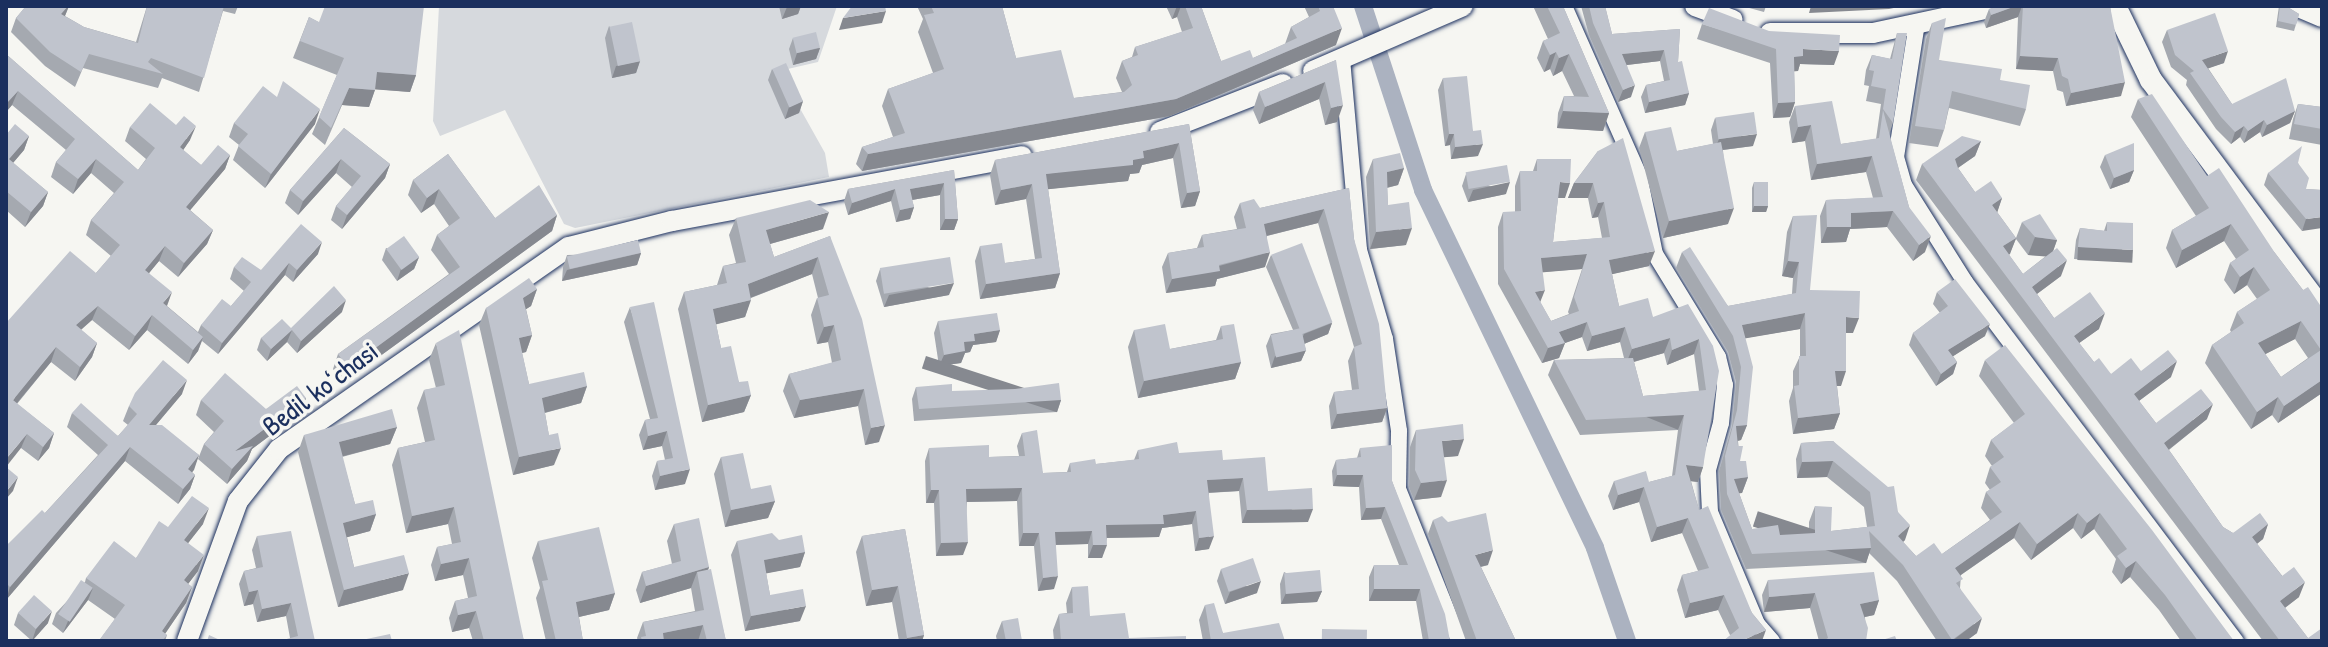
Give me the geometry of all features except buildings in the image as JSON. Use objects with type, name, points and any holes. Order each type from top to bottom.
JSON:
[{"type":"main road","points":[[2115,6],[2151,80],[2322,309]]},
{"type":"street","points":[[1144,135],[1174,129],[1463,6]]},
{"type":"street","points":[[1564,6],[1639,175],[1655,254],[1718,357],[1725,385],[1721,423],[1708,470],[1710,512],[1757,624],[1772,641]]},
{"type":"street","points":[[1695,6],[1768,33],[1873,33],[1999,6]]},
{"type":"street","points":[[2296,6],[2322,17]]},
{"type":"street","points":[[1917,23],[1896,157],[1904,185],[1965,282],[2236,641]]},
{"type":"street","points":[[1342,59],[1359,250],[1385,339],[1399,431],[1398,489],[1459,641]]},
{"type":"street","name":"Bedil koʻchasi","points":[[187,641],[238,501],[279,449],[569,247],[672,221],[1039,153]]},
{"type":"shaded area","points":[[439,6],[837,6],[818,62],[779,71],[825,153],[829,177],[575,228],[564,224],[505,110],[440,136],[433,121]]},
{"type":"waterway","points":[[1363,6],[1423,190],[1595,548],[1627,641]]}]
